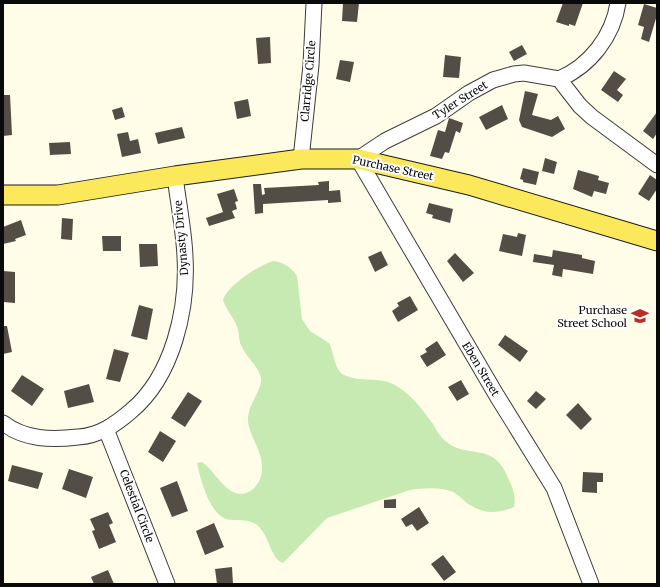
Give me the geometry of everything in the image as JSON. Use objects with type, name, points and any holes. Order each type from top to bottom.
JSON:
[{"type":"main road","name":"Purchase Street","points":[[3,194],[58,195],[175,176],[301,159],[358,159],[469,185],[657,241]]},
{"type":"street","name":"Clarridge Circle","points":[[301,159],[311,65],[314,3]]},
{"type":"street","points":[[618,3],[612,24],[594,55],[574,73],[559,79],[580,106],[592,117],[657,165]]},
{"type":"street","name":"Tyler Street","points":[[358,159],[385,141],[436,116],[469,93],[493,80],[514,74],[524,73],[559,79]]},
{"type":"street","name":"Eben Street","points":[[358,159],[504,408],[554,488],[574,536],[591,584]]},
{"type":"street","name":"Dynasty Drive","points":[[3,423],[29,436],[54,440],[88,437],[116,424],[139,405],[157,384],[168,359],[179,322],[185,283],[185,256],[175,176]]},
{"type":"street","name":"Celestial Circle","points":[[106,429],[167,584]]},
{"type":"green space","points":[[273,261],[280,262],[292,270],[297,276],[302,319],[310,331],[329,343],[336,365],[341,373],[356,379],[389,382],[401,388],[416,402],[443,439],[452,446],[479,452],[495,459],[503,467],[512,486],[515,503],[514,507],[498,512],[487,512],[468,504],[455,493],[448,490],[432,488],[410,490],[327,518],[283,563],[279,561],[273,553],[263,532],[253,522],[226,519],[215,510],[206,494],[197,463],[202,462],[227,488],[241,494],[254,489],[261,476],[262,468],[260,455],[248,421],[248,415],[260,387],[261,378],[258,370],[241,345],[236,323],[223,300],[226,294],[237,282],[260,267]]},
{"type":"building","points":[[343,3],[359,3],[357,22],[342,21]]},
{"type":"building","points":[[563,3],[583,3],[575,26],[569,24],[569,26],[556,22]]},
{"type":"building","points":[[644,4],[657,8],[657,15],[649,42],[641,39],[644,27],[638,25]]},
{"type":"building","points":[[270,37],[271,63],[258,64],[256,38]]},
{"type":"building","points":[[522,45],[527,54],[514,61],[509,52]]},
{"type":"building","points":[[445,55],[461,57],[459,78],[443,77]]},
{"type":"building","points":[[340,60],[354,62],[350,82],[336,79]]},
{"type":"building","points":[[614,71],[626,79],[617,90],[623,95],[618,102],[601,90]]},
{"type":"building","points":[[525,91],[538,94],[532,115],[551,120],[558,116],[565,129],[552,137],[522,127],[519,120]]},
{"type":"building","points":[[3,95],[10,95],[12,135],[3,136]]},
{"type":"building","points":[[248,99],[251,116],[237,119],[234,102]]},
{"type":"building","points":[[502,105],[508,119],[486,130],[479,117]]},
{"type":"building","points":[[122,107],[125,117],[115,120],[112,110]]},
{"type":"building","points":[[657,112],[657,133],[653,139],[643,131]]},
{"type":"building","points":[[449,118],[463,123],[460,133],[456,131],[449,153],[445,152],[442,159],[430,156],[438,130],[445,132]]},
{"type":"building","points":[[182,127],[185,138],[158,144],[155,133]]},
{"type":"building","points":[[128,132],[130,141],[138,139],[141,153],[122,157],[117,134]]},
{"type":"building","points":[[70,142],[71,154],[50,155],[49,143]]},
{"type":"building","points":[[545,158],[557,162],[554,174],[542,171]]},
{"type":"building","points":[[523,168],[539,172],[536,185],[523,182],[523,180],[520,179]]},
{"type":"building","points":[[578,170],[599,176],[598,180],[609,183],[606,194],[594,191],[592,197],[573,189]]},
{"type":"building","points":[[650,175],[657,180],[657,189],[649,201],[638,194]]},
{"type":"building","points":[[329,181],[329,191],[340,190],[341,202],[328,203],[328,200],[263,204],[263,213],[255,214],[253,184],[261,184],[262,195],[265,194],[264,188],[319,185],[318,182]]},
{"type":"building","points":[[234,189],[238,201],[235,202],[237,209],[232,211],[235,218],[209,226],[206,218],[223,212],[217,194]]},
{"type":"building","points":[[429,203],[453,209],[450,223],[432,218],[433,215],[426,213]]},
{"type":"building","points":[[62,218],[73,219],[72,240],[61,239]]},
{"type":"building","points":[[21,220],[26,235],[15,239],[16,241],[3,244],[3,227]]},
{"type":"building","points":[[518,233],[526,235],[522,256],[499,251],[503,234],[517,237]]},
{"type":"building","points":[[102,236],[121,236],[121,251],[103,251]]},
{"type":"building","points":[[139,244],[157,244],[158,266],[140,267]]},
{"type":"building","points":[[553,250],[582,255],[582,258],[595,261],[593,274],[563,269],[562,277],[552,275],[554,265],[533,262],[534,254],[552,257]]},
{"type":"building","points":[[381,251],[388,265],[375,272],[368,257]]},
{"type":"building","points":[[455,253],[474,273],[463,282],[447,261]]},
{"type":"building","points":[[3,271],[15,272],[15,303],[3,302]]},
{"type":"building","points":[[410,296],[418,310],[398,322],[392,311],[399,306],[397,303]]},
{"type":"building","points":[[139,305],[153,309],[147,340],[131,336]]},
{"type":"building","points":[[3,326],[7,326],[12,352],[3,354]]},
{"type":"building","points":[[505,335],[528,351],[520,362],[498,345]]},
{"type":"building","points":[[437,341],[446,355],[427,367],[420,356],[427,352],[425,349]]},
{"type":"building","points":[[114,349],[129,353],[120,382],[106,379]]},
{"type":"building","points":[[22,375],[44,389],[32,406],[11,391]]},
{"type":"building","points":[[461,380],[469,394],[457,401],[448,387]]},
{"type":"building","points":[[89,384],[94,402],[68,408],[64,391]]},
{"type":"building","points":[[536,391],[546,399],[536,409],[527,401]]},
{"type":"building","points":[[188,392],[202,401],[185,427],[171,418]]},
{"type":"building","points":[[578,403],[592,419],[581,430],[566,415]]},
{"type":"building","points":[[160,431],[176,441],[163,462],[148,452]]},
{"type":"building","points":[[12,465],[43,473],[38,489],[8,481]]},
{"type":"building","points":[[69,469],[93,477],[86,498],[62,489]]},
{"type":"building","points":[[583,472],[603,473],[603,482],[597,482],[597,493],[582,492]]},
{"type":"building","points":[[177,481],[188,511],[172,517],[160,488]]},
{"type":"building","points":[[396,499],[396,508],[384,508],[384,500]]},
{"type":"building","points":[[419,507],[429,523],[417,531],[412,524],[406,527],[401,519]]},
{"type":"building","points":[[108,512],[113,523],[109,525],[116,542],[99,549],[92,531],[95,530],[90,519]]},
{"type":"building","points":[[214,523],[224,547],[205,555],[196,531]]},
{"type":"building","points":[[443,555],[456,572],[444,581],[431,564]]},
{"type":"building","points":[[232,567],[233,584],[217,584],[215,569]]},
{"type":"building","points":[[108,570],[114,584],[94,584],[91,577]]},
{"type":"place","name":"Purchase Street School","points":[[640,316]]}]
